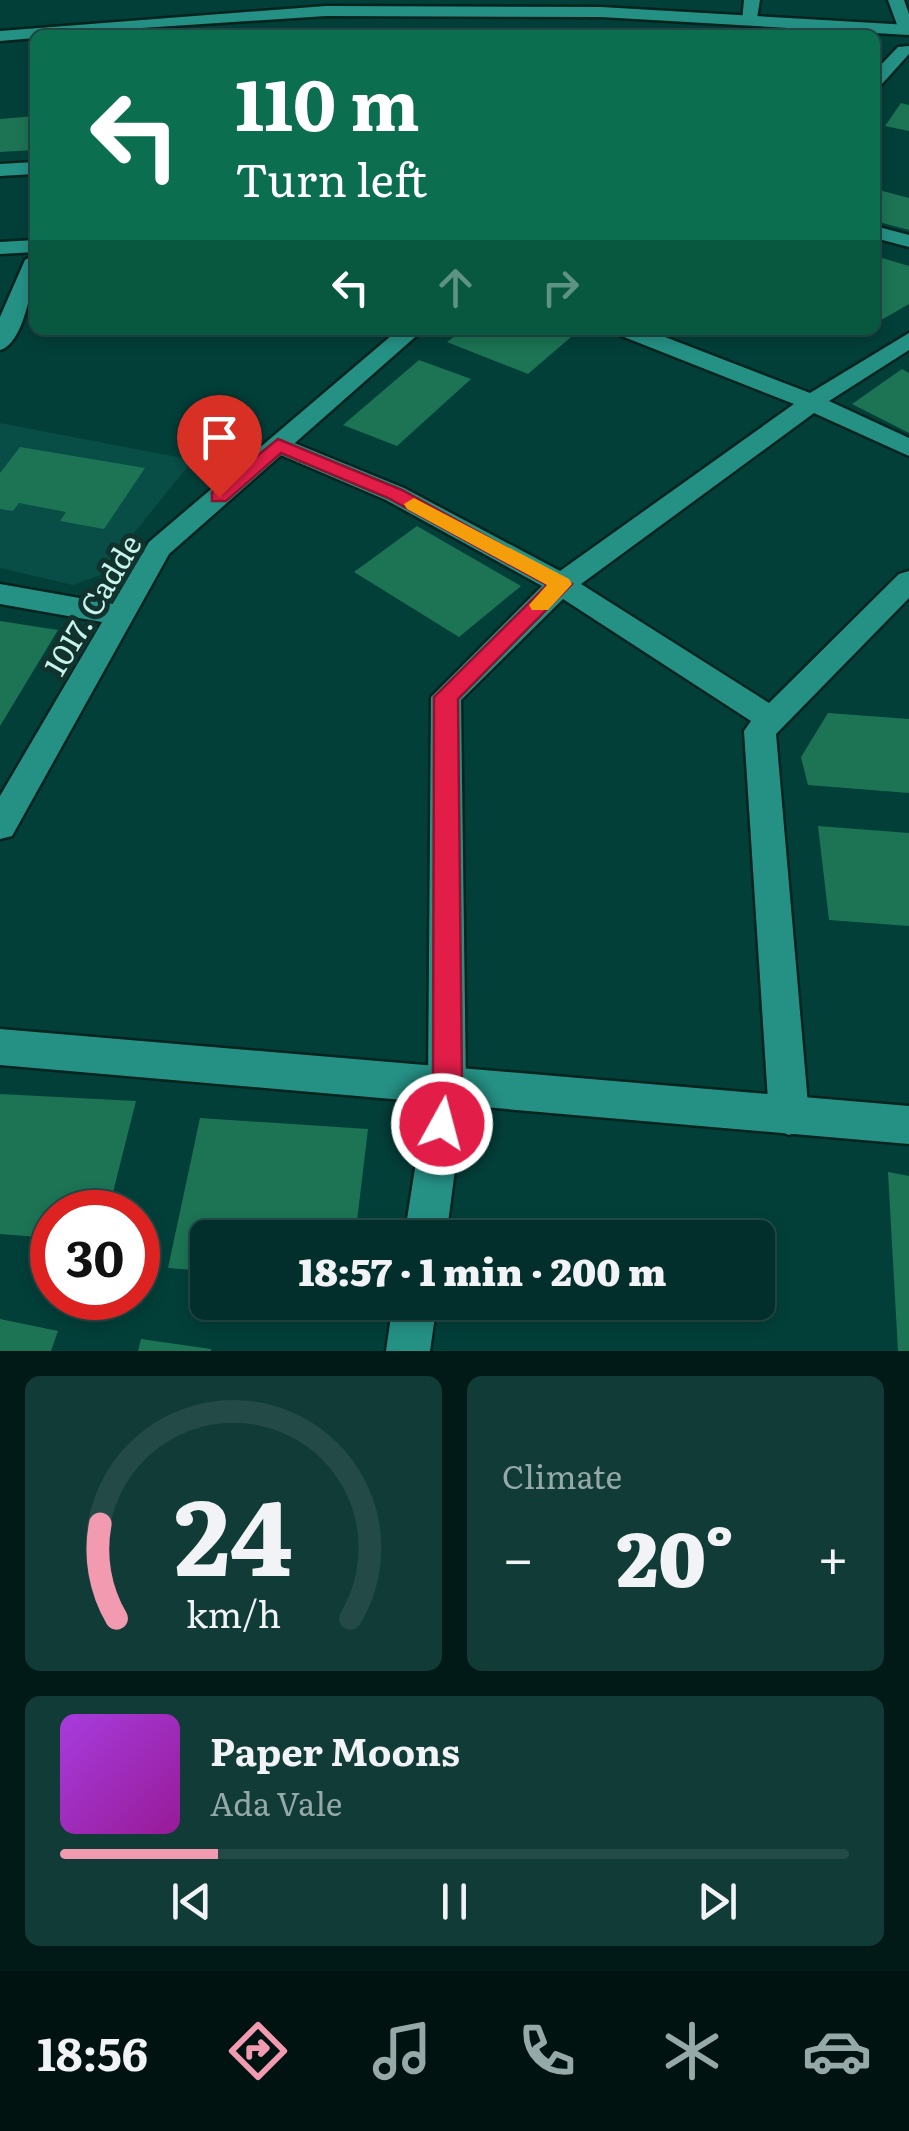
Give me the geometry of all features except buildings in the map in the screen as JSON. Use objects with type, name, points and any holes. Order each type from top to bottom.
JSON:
[{"type":"street","points":[[750,20],[752,0]]},
{"type":"street","points":[[65,30],[327,6],[605,6],[908,30],[896,0]]},
{"type":"street","points":[[571,30],[605,6]]},
{"type":"street","points":[[272,30],[346,26],[590,30]]},
{"type":"street","points":[[0,36],[30,33]]},
{"type":"street","points":[[0,52],[30,48]]},
{"type":"street","points":[[880,48],[907,50]]},
{"type":"street","points":[[880,76],[907,50]]},
{"type":"street","points":[[0,170],[30,168]]},
{"type":"street","points":[[880,233],[909,241]]},
{"type":"street","points":[[0,248],[30,246]]},
{"type":"street","points":[[0,343],[30,272]]},
{"type":"street","name":"1017. Cadde","points":[[0,826],[159,548],[406,335]]},
{"type":"street","points":[[640,335],[812,403],[909,448]]},
{"type":"street","points":[[427,1220],[448,1086],[446,697],[561,584],[812,403],[909,340]]},
{"type":"street","points":[[278,445],[395,494],[561,584],[771,719]]},
{"type":"street","points":[[789,1116],[760,731],[909,581]]},
{"type":"street","points":[[0,594],[119,615]]},
{"type":"street","points":[[0,1047],[909,1125]]},
{"type":"street","points":[[408,1351],[412,1320]]},
{"type":"shaded area","points":[[0,423],[193,460],[100,575],[73,585],[0,568]]},
{"type":"slow traffic","points":[[414,504],[561,584],[540,605]]},
{"type":"route","points":[[219,497],[278,445],[395,494],[561,584],[446,697],[448,1086],[442,1124]]}]
